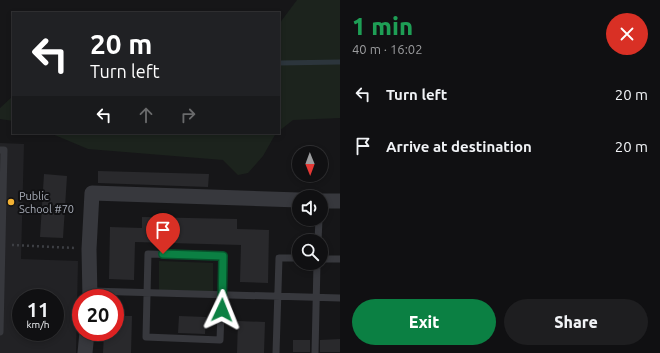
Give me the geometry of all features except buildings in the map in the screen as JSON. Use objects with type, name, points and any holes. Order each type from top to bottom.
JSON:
[{"type":"street","points":[[90,289],[89,249],[92,193],[292,200]]},
{"type":"street","points":[[328,201],[340,201]]},
{"type":"street","points":[[85,353],[86,341]]},
{"type":"lane","points":[[0,150],[4,150],[0,332]]},
{"type":"lane","points":[[148,254],[223,256],[220,340],[146,337],[147,293],[148,254]]},
{"type":"lane","points":[[276,353],[279,258],[292,258]]},
{"type":"lane","points":[[328,259],[340,260]]},
{"type":"lane","points":[[315,353],[317,270]]},
{"type":"lane","points":[[124,294],[147,293],[340,298]]},
{"type":"path","points":[[2,245],[89,249]]},
{"type":"shaded area","points":[[297,0],[340,0],[340,118],[293,120],[280,130],[280,23]]},
{"type":"shaded area","points":[[12,97],[12,121],[0,119],[0,108]]},
{"type":"shaded area","points":[[52,134],[275,134],[263,156],[248,173],[238,175],[223,160],[88,149]]},
{"type":"shaded area","name":"Public School #70","points":[[0,143],[24,144],[21,259],[78,261],[77,289],[72,289],[72,341],[76,341],[76,353],[0,353]]},
{"type":"shaded area","points":[[159,261],[213,263],[213,292],[159,290]]},
{"type":"waterway","points":[[280,63],[340,62]]},
{"type":"place","name":"Public School #70","points":[[11,202]]},
{"type":"route","points":[[163,254],[223,256],[222,310]]}]
